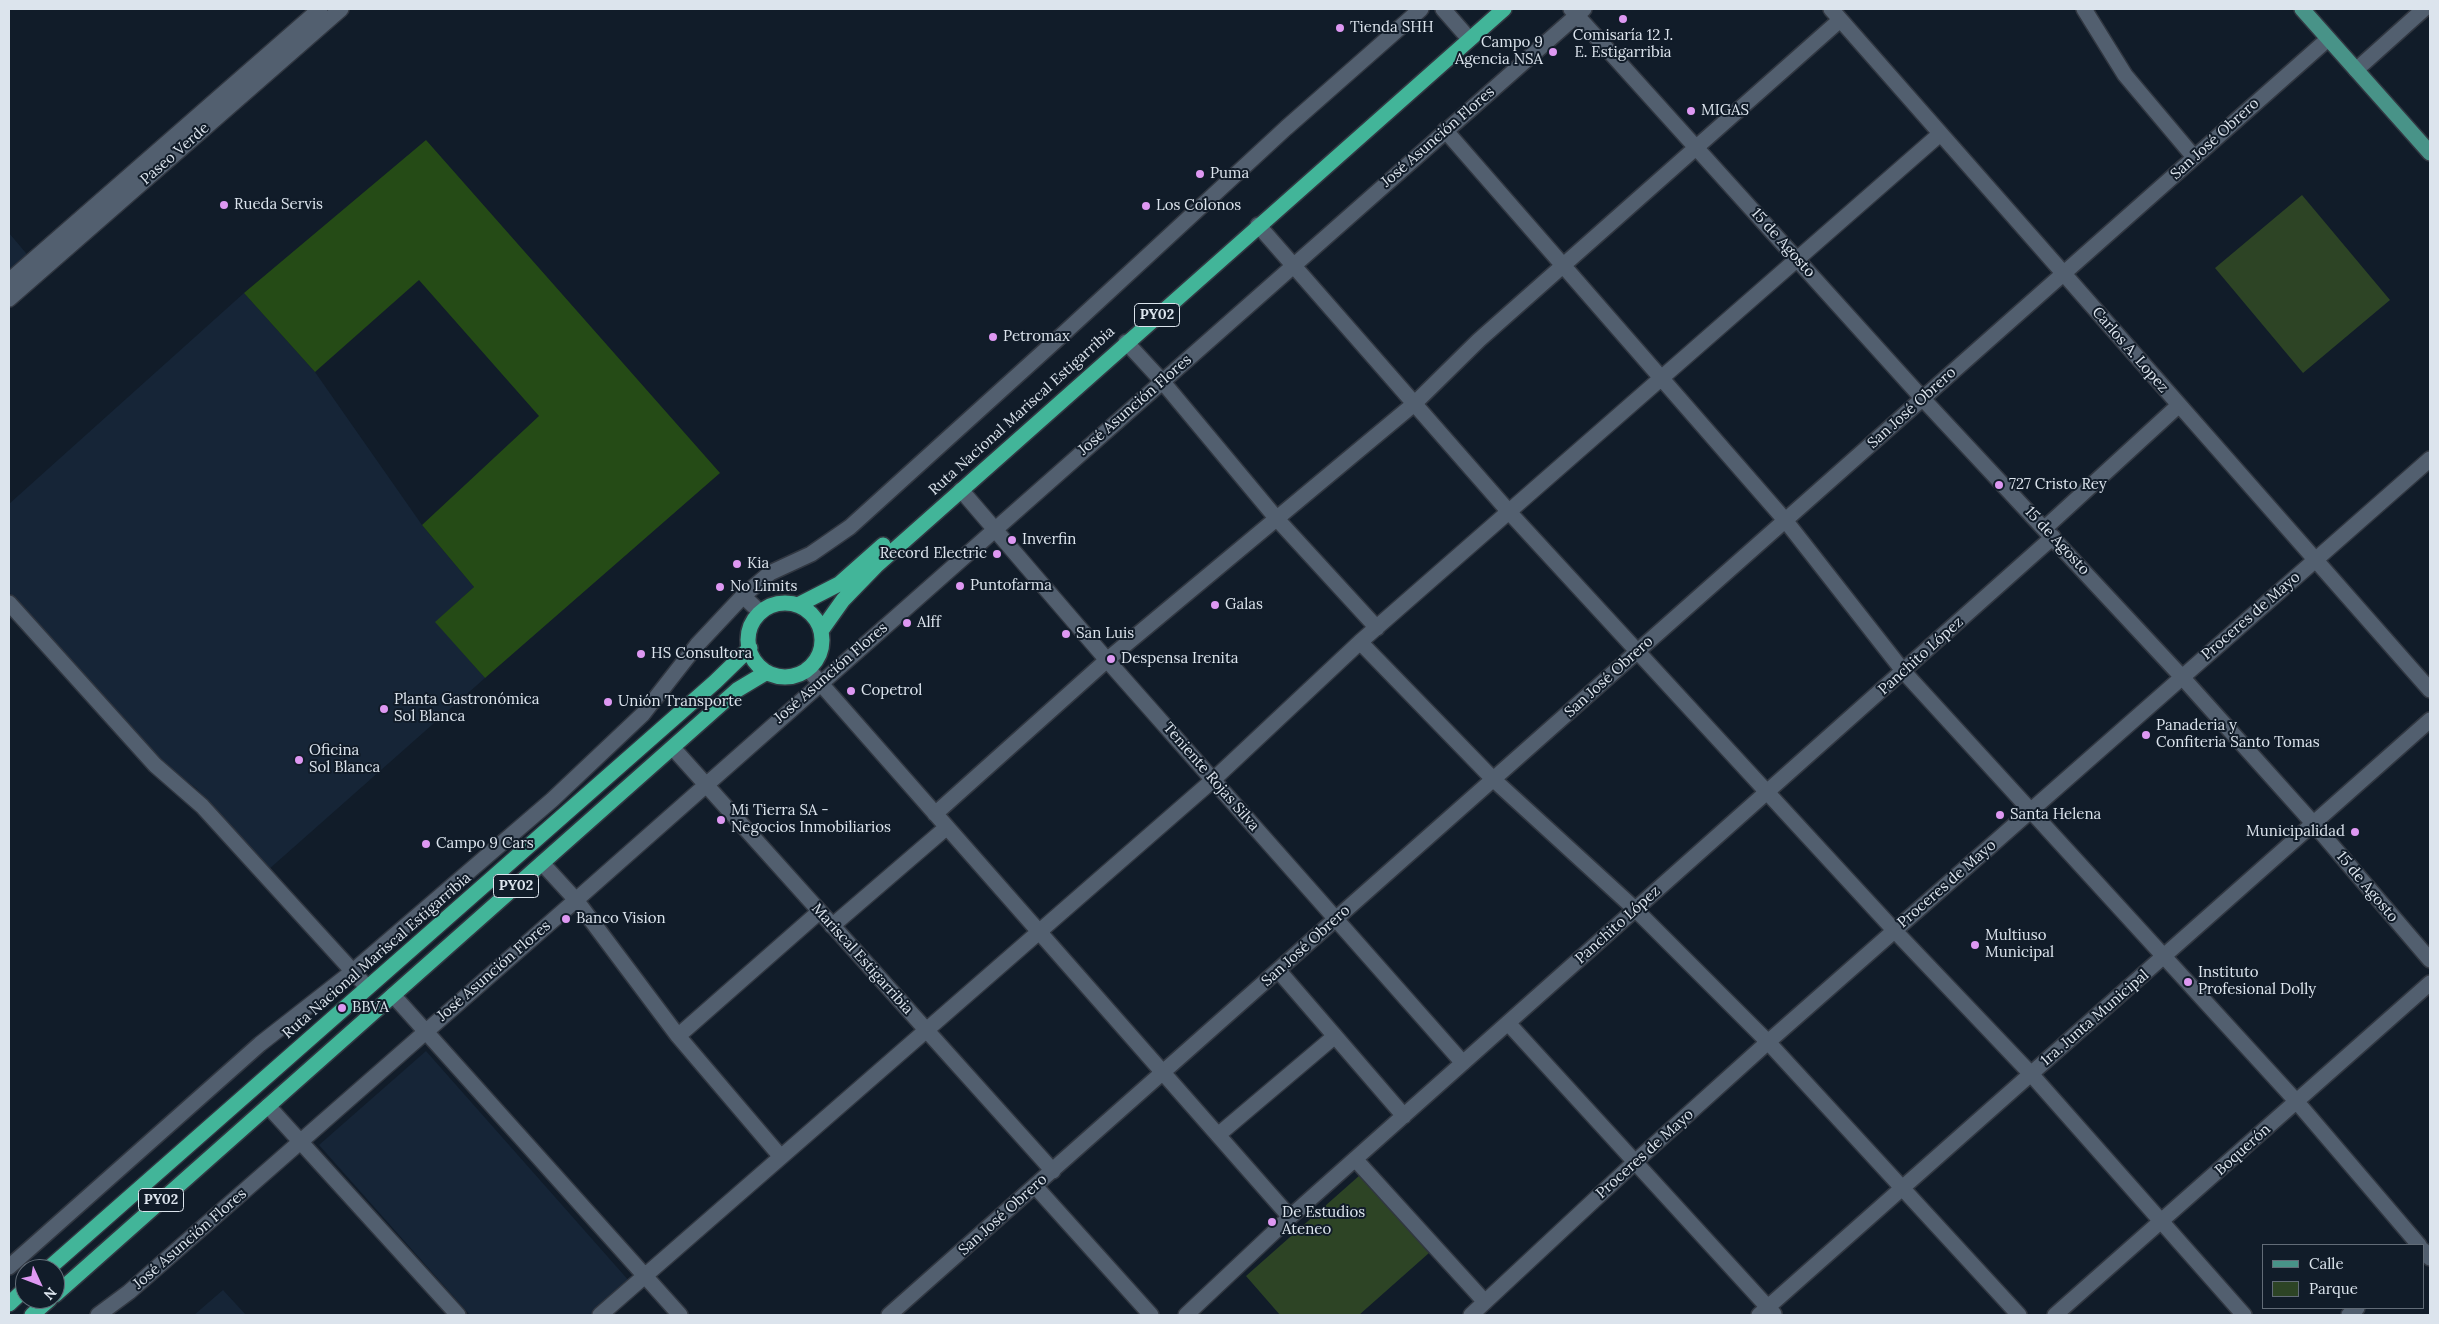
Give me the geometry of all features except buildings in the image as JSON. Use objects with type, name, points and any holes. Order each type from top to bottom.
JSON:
[{"type":"highway","name":"Ruta Nacional Mariscal Estigarribia","points":[[798,605],[817,597],[839,584],[1492,9]]},
{"type":"highway","name":"Ruta Nacional Mariscal Estigarribia","points":[[822,631],[843,600],[876,566],[1126,342],[1504,9]]},
{"type":"highway","name":"PY02","points":[[760,612],[778,603],[788,602],[798,605]]},
{"type":"highway","points":[[798,605],[813,614],[822,631]]},
{"type":"highway","points":[[760,612],[750,628],[750,648],[755,662],[767,672],[788,677],[808,669]]},
{"type":"highway","name":"PY02","points":[[808,669],[816,661],[821,650],[822,631]]},
{"type":"highway","name":"Ruta Nacional Mariscal Estigarribia","points":[[59,1259],[701,694],[750,648]]},
{"type":"highway","name":"PY02","points":[[65,1286],[737,690],[767,672]]},
{"type":"main road","points":[[2302,9],[2430,154]]},
{"type":"street","points":[[9,1268],[260,1044],[352,972],[552,800],[636,721],[697,645],[743,596],[770,573],[811,554],[850,527],[1055,342],[1286,128],[1421,9]]},
{"type":"street","points":[[1443,9],[1464,33]]},
{"type":"street","points":[[2084,9],[2125,74],[2194,157]]},
{"type":"street","points":[[2356,70],[2424,9]]},
{"type":"street","name":"Paseo Verde","points":[[9,299],[97,213],[329,11]]},
{"type":"street","name":"José Asunción Flores","points":[[98,1315],[129,1292],[425,1030],[576,900],[1293,266],[1578,11]]},
{"type":"street","name":"15 de Agosto","points":[[1578,11],[1696,148],[1923,398],[2182,677],[2313,823],[2430,960]]},
{"type":"street","points":[[935,814],[1107,660],[1414,404],[1479,340],[1696,148],[1836,14]]},
{"type":"street","name":"Carlos A. Lopez","points":[[1836,14],[2430,690]]},
{"type":"street","name":"San José Obrero","points":[[889,1315],[2328,39]]},
{"type":"street","points":[[1445,130],[1564,264],[1785,520],[1904,672],[2032,810],[2296,1102],[2418,1244]]},
{"type":"street","points":[[600,1315],[1213,780],[1360,642],[1510,513],[1940,134]]},
{"type":"street","name":"Paseo Verde","points":[[9,281],[97,213]]},
{"type":"street","points":[[1258,225],[1510,513],[1894,930],[2031,1074],[2244,1315]]},
{"type":"street","points":[[1126,342],[1162,381],[1276,519],[1377,628]]},
{"type":"street","name":"Panchito López","points":[[1186,1315],[1290,1217],[1904,672],[2179,405]]},
{"type":"street","name":"Proceres de Mayo","points":[[1470,1315],[1768,1042],[2430,459]]},
{"type":"street","name":"Teniente Rojas Silva","points":[[961,490],[1107,660],[1463,1063]]},
{"type":"street","points":[[743,596],[760,612]]},
{"type":"street","points":[[9,603],[155,765],[202,806],[367,987]]},
{"type":"street","points":[[1360,642],[1493,779],[1636,910],[1768,1042],[2019,1315]]},
{"type":"street","points":[[808,669],[1290,1217]]},
{"type":"street","name":"1ra. Junta Municipal","points":[[1767,1313],[1902,1188],[2165,957],[2430,720]]},
{"type":"street","name":"Mariscal Estigarribia","points":[[673,748],[1053,1170]]},
{"type":"street","points":[[832,926],[947,827]]},
{"type":"street","points":[[542,863],[576,900],[678,1036],[781,1157]]},
{"type":"street","points":[[678,1036],[819,912]]},
{"type":"street","points":[[1278,970],[1404,1116]]},
{"type":"street","name":"Boquerón","points":[[2055,1315],[2430,983]]},
{"type":"street","points":[[393,995],[680,1315]]},
{"type":"street","points":[[1508,1023],[1635,1162],[1767,1313]]},
{"type":"street","points":[[1218,1135],[1335,1036]]},
{"type":"street","points":[[268,1106],[302,1140],[458,1315]]},
{"type":"street","points":[[1355,1159],[1485,1302]]},
{"type":"street","points":[[1035,1186],[1151,1315]]},
{"type":"shaded area","points":[[9,233],[31,259],[9,278]]},
{"type":"shaded area","points":[[244,293],[315,372],[422,525],[474,587],[436,622],[485,678],[268,870],[196,788],[161,763],[9,592],[9,504]]},
{"type":"shaded area","points":[[426,1051],[630,1282],[593,1315],[470,1315],[319,1145]]},
{"type":"shaded area","points":[[223,1290],[246,1315],[194,1315]]},
{"type":"green space","points":[[426,140],[720,473],[485,678],[435,622],[474,587],[422,525],[539,416],[419,280],[315,372],[244,293]]},
{"type":"green space","points":[[2302,195],[2390,300],[2303,373],[2215,268]]},
{"type":"green space","points":[[1360,1175],[1429,1253],[1359,1315],[1280,1315],[1246,1276]]},
{"type":"place","name":"Comisaría 12 J. E. Estigarribia","points":[[1623,19]]},
{"type":"place","name":"Tienda SHH","points":[[1340,28]]},
{"type":"place","name":"Campo 9 Agencia NSA","points":[[1553,52]]},
{"type":"place","name":"MIGAS","points":[[1691,111]]},
{"type":"place","name":"Puma","points":[[1200,174]]},
{"type":"place","name":"Rueda Servis","points":[[224,205]]},
{"type":"place","name":"Los Colonos","points":[[1146,206]]},
{"type":"place","name":"Petromax","points":[[993,337]]},
{"type":"place","name":"727 Cristo Rey","points":[[1999,485]]},
{"type":"place","name":"Inverfin","points":[[1012,540]]},
{"type":"place","name":"Record Electric","points":[[997,554]]},
{"type":"place","name":"Kia","points":[[737,564]]},
{"type":"place","name":"Puntofarma","points":[[960,586]]},
{"type":"place","name":"No Limits","points":[[720,587]]},
{"type":"place","name":"Galas","points":[[1215,605]]},
{"type":"place","name":"Alff","points":[[907,623]]},
{"type":"place","name":"San Luis","points":[[1066,634]]},
{"type":"place","name":"HS Consultora","points":[[641,654]]},
{"type":"place","name":"Despensa Irenita","points":[[1111,659]]},
{"type":"place","name":"Copetrol","points":[[851,691]]},
{"type":"place","name":"Unión Transporte","points":[[608,702]]},
{"type":"place","name":"Planta Gastronómica Sol Blanca","points":[[384,709]]},
{"type":"place","name":"Panaderia y Confiteria Santo Tomas","points":[[2146,735]]},
{"type":"place","name":"Oficina Sol Blanca","points":[[299,760]]},
{"type":"place","name":"Santa Helena","points":[[2000,815]]},
{"type":"place","name":"Mi Tierra SA - Negocios Inmobiliarios","points":[[721,820]]},
{"type":"place","name":"Municipalidad","points":[[2355,832]]},
{"type":"place","name":"Campo 9 Cars","points":[[426,844]]},
{"type":"place","name":"Banco Vision","points":[[566,919]]},
{"type":"place","name":"Multiuso Municipal","points":[[1975,945]]},
{"type":"place","name":"Instituto Profesional Dolly","points":[[2188,982]]},
{"type":"place","name":"BBVA","points":[[342,1008]]},
{"type":"place","name":"De Estudios Ateneo","points":[[1272,1222]]}]
